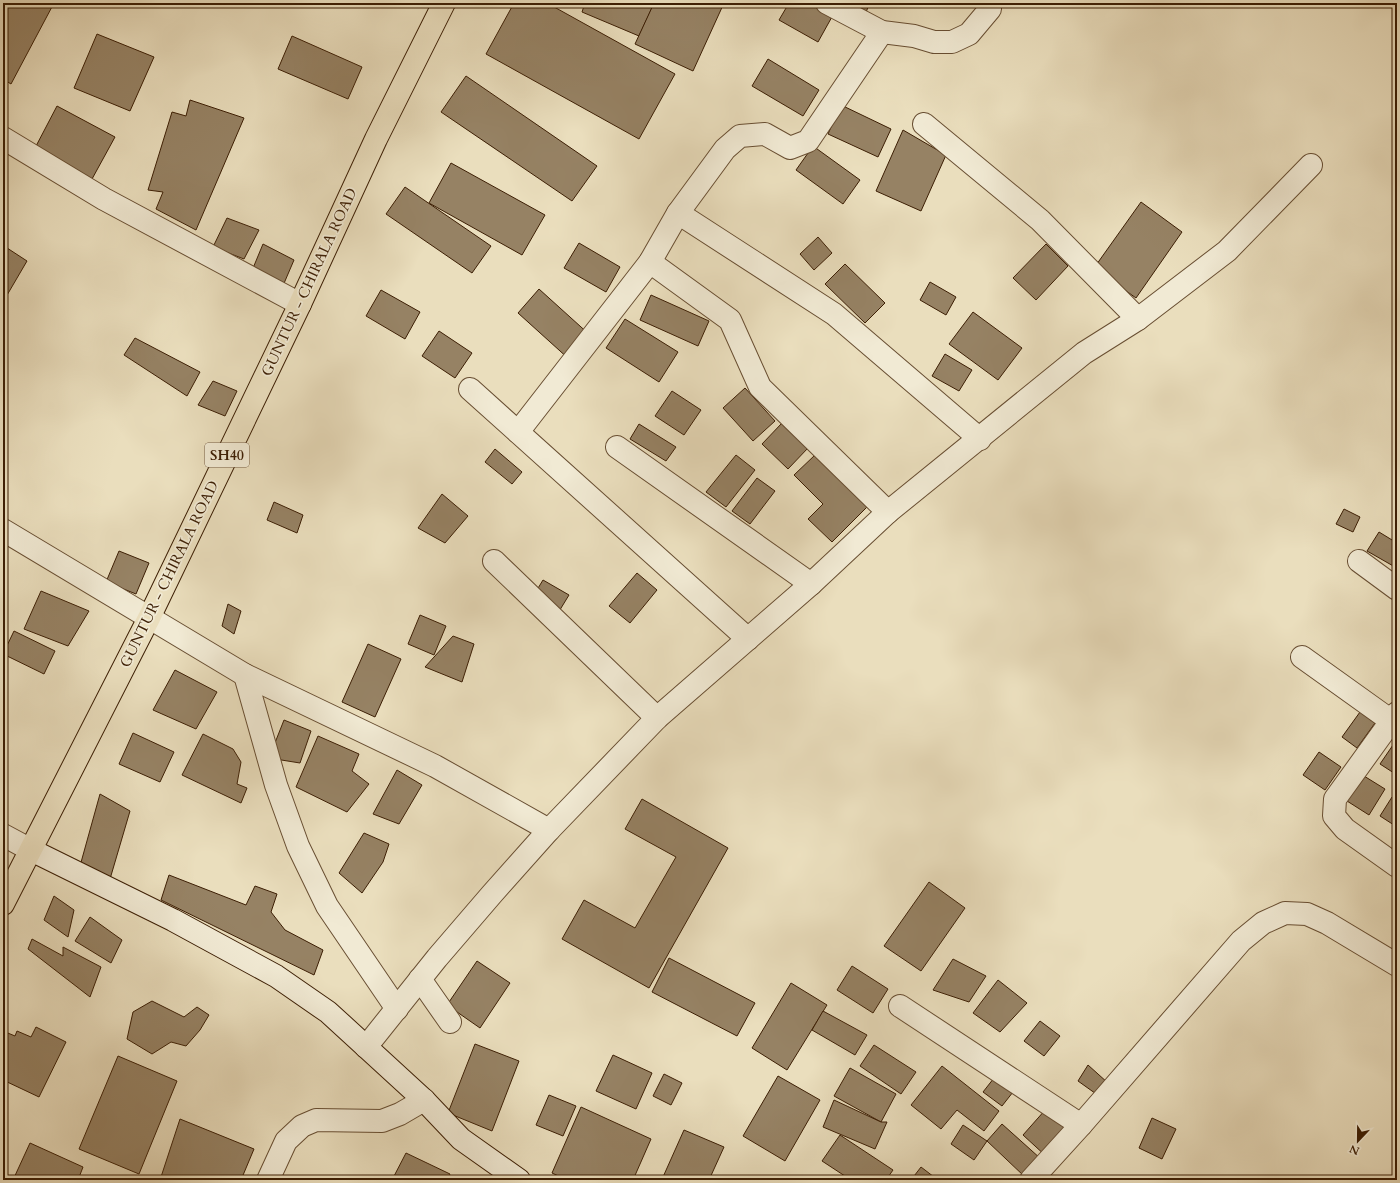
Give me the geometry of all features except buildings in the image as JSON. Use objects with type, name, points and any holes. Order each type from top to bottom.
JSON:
[{"type":"main road","name":"GUNTUR - CHIRALA ROAD","points":[[3,904],[149,618],[300,304],[376,139],[444,3]]},
{"type":"street","points":[[827,3],[882,32],[914,36],[934,42],[952,42],[968,34],[990,9]]},
{"type":"street","points":[[518,432],[650,262],[678,213],[724,149],[740,136],[765,134],[790,148],[808,141],[882,32]]},
{"type":"street","points":[[924,124],[1040,220],[1138,319]]},
{"type":"street","points":[[3,138],[104,199],[300,304]]},
{"type":"street","points":[[366,1047],[420,979],[492,894],[549,830],[657,718],[811,584],[888,512],[1084,353],[1138,319],[1227,251],[1311,165]]},
{"type":"street","points":[[678,213],[834,314],[980,438]]},
{"type":"street","points":[[650,262],[730,320],[760,387],[888,512]]},
{"type":"street","points":[[470,389],[748,639]]},
{"type":"street","points":[[617,447],[811,584]]},
{"type":"street","points":[[3,530],[245,675],[435,766],[549,830]]},
{"type":"street","points":[[494,561],[657,718]]},
{"type":"street","points":[[1359,561],[1397,589]]},
{"type":"street","points":[[1302,657],[1395,719],[1335,799],[1334,816],[1345,829],[1397,866]]},
{"type":"street","points":[[245,675],[276,785],[298,846],[327,906],[397,1009]]},
{"type":"street","points":[[3,835],[173,920],[276,976],[328,1012],[424,1100],[461,1139],[519,1180]]},
{"type":"street","points":[[1031,1180],[1081,1125],[1241,941],[1262,923],[1285,913],[1307,914],[1327,922],[1397,965]]},
{"type":"street","points":[[420,979],[450,1022]]},
{"type":"street","points":[[900,1006],[1081,1125]]},
{"type":"street","points":[[268,1180],[286,1141],[302,1126],[316,1120],[382,1121],[400,1114],[424,1100]]}]
